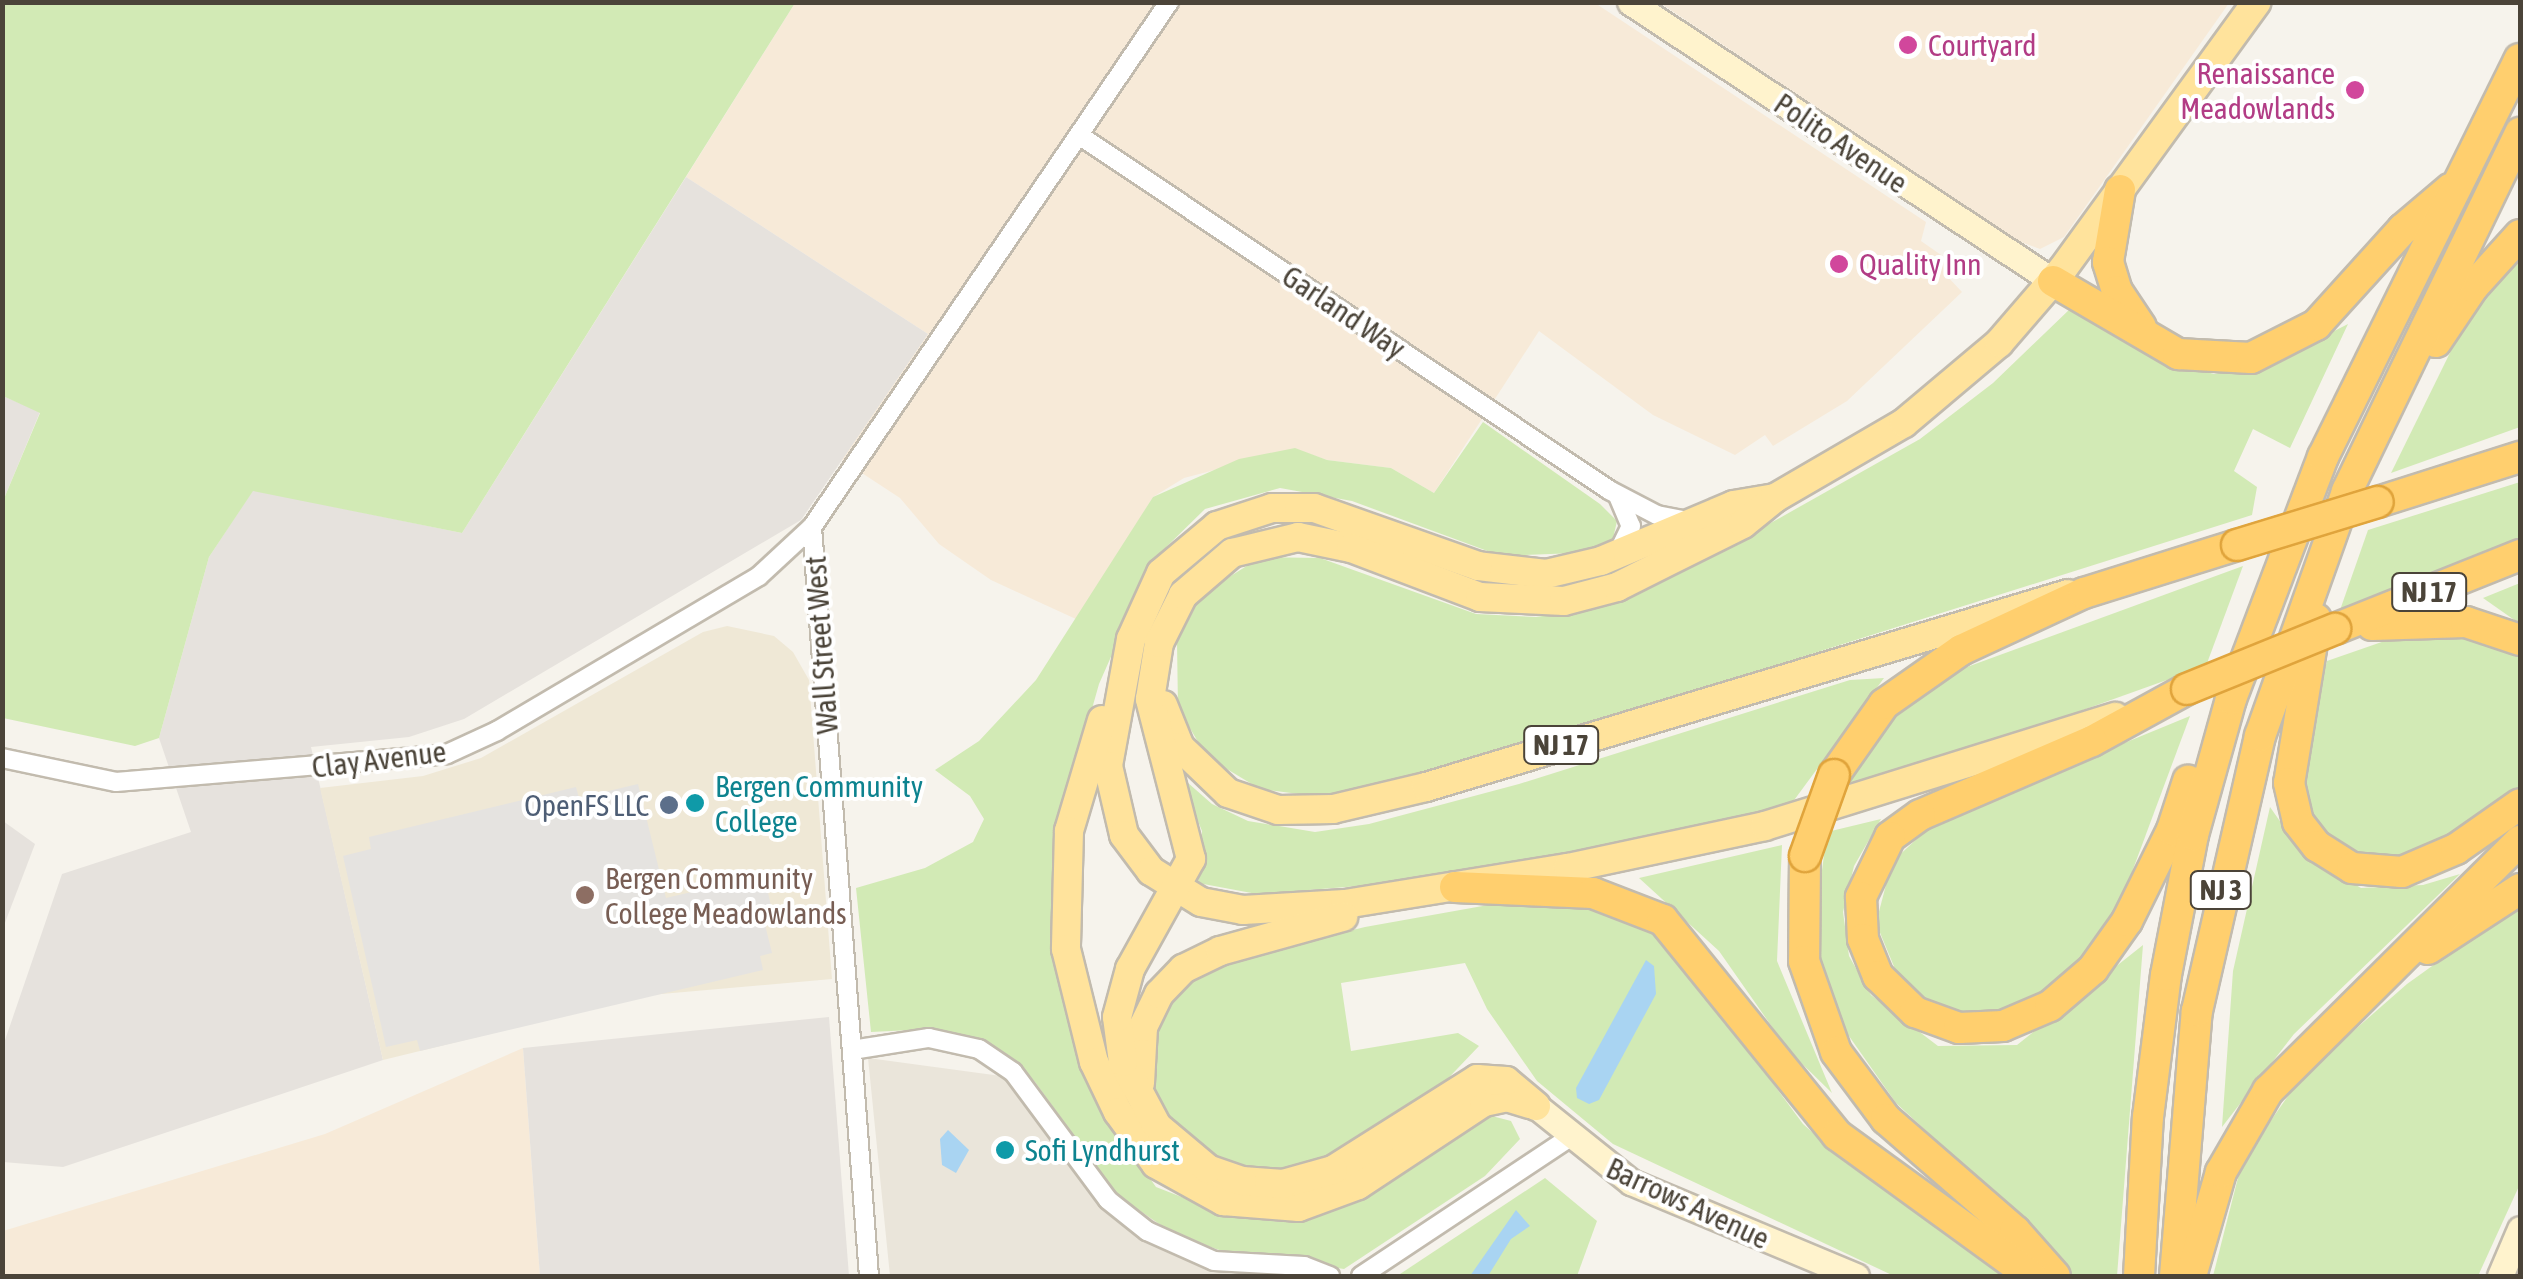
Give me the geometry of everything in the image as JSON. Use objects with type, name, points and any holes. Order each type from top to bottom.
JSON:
[{"type":"highway","name":"NJ 3","points":[[2139,1276],[2164,989],[2193,834],[2231,699],[2300,508],[2520,59]]},
{"type":"highway","name":"NJ 3","points":[[2174,1276],[2186,1094],[2212,928],[2264,722],[2335,518],[2520,132]]},
{"type":"highway","points":[[2053,281],[2166,349],[2225,361],[2292,342],[2331,313],[2403,229],[2460,181]]},
{"type":"highway","points":[[2120,190],[2107,241],[2110,272],[2133,318],[2166,349]]},
{"type":"highway","points":[[2373,432],[2472,288],[2520,236]]},
{"type":"highway","points":[[2431,485],[2520,441]]},
{"type":"highway","name":"NJ 17","points":[[2084,594],[2520,458]]},
{"type":"highway","points":[[2335,518],[2290,759],[2290,792],[2303,830],[2342,864],[2392,874],[2442,856],[2520,804]]},
{"type":"highway","name":"NJ 17","points":[[2180,692],[2520,555]]},
{"type":"highway","points":[[2055,1276],[2015,1231],[1886,1119],[1836,1052],[1804,961],[1806,856],[1834,775],[1873,716],[1924,672],[2084,594]]},
{"type":"highway","points":[[2336,629],[2450,620],[2490,626],[2520,640]]},
{"type":"highway","points":[[2180,692],[2092,740],[1920,815],[1890,837],[1868,872],[1860,912],[1866,952],[1895,996],[1936,1022],[1982,1029],[2030,1017],[2077,985],[2139,900],[2172,830],[2201,739],[2231,699]]},
{"type":"highway","points":[[2191,1276],[2208,1205],[2243,1128],[2334,1021],[2520,841]]},
{"type":"highway","points":[[1442,889],[1593,893],[1662,920],[1823,1121],[2031,1276]]},
{"type":"highway","points":[[2334,1021],[2520,889]]},
{"type":"main road","name":"NJ 17","points":[[2084,594],[2047,596],[1400,795],[1306,811],[1240,799],[1206,777],[1180,748],[1159,684],[1170,619],[1210,567],[1244,547],[1284,538],[1338,544],[1494,600],[1578,599],[1743,524],[1775,498],[1922,410],[1999,343],[2053,281],[2257,2]]},
{"type":"main road","name":"NJ 17","points":[[1775,498],[1696,521],[1614,556],[1560,572],[1505,572],[1344,514],[1272,508],[1216,526],[1181,552],[1146,598],[1127,653],[1111,737],[1110,794],[1132,848],[1176,890],[1243,910],[1442,889],[1652,852],[1820,812],[1984,763],[2180,692]]},
{"type":"main road","points":[[1170,619],[1154,656],[1150,699],[1156,740],[1191,840],[1188,868],[1130,969],[1117,1017],[1123,1062],[1156,1126],[1208,1169],[1242,1181],[1282,1184],[1333,1170],[1477,1079],[1506,1081],[1536,1106]]},
{"type":"main road","points":[[1127,653],[1072,814],[1064,927],[1087,1044],[1118,1112],[1147,1154],[1208,1196],[1284,1208],[1344,1192],[1484,1102],[1507,1098],[1536,1106]]},
{"type":"main road","points":[[1156,1126],[1140,1084],[1138,1048],[1153,1004],[1174,977],[1220,950],[1442,889]]},
{"type":"street","name":"Wall Street West","points":[[869,1276],[812,527],[1169,2]]},
{"type":"street","name":"Polito Avenue","points":[[1630,2],[2053,281]]},
{"type":"street","name":"Garland Way","points":[[1079,135],[1609,490],[1657,515],[1696,521]]},
{"type":"street","points":[[1609,490],[1630,519],[1628,539],[1614,556]]},
{"type":"street","name":"Clay Avenue","points":[[2,758],[116,782],[448,754],[497,731],[759,576],[812,527]]},
{"type":"street","points":[[852,1050],[930,1038],[992,1055],[1023,1083],[1108,1200],[1165,1252],[1231,1264],[1304,1266],[1330,1276]]},
{"type":"street","name":"Barrows Avenue","points":[[1536,1106],[1569,1138],[1649,1191],[1856,1276]]},
{"type":"street","points":[[1361,1276],[1569,1138]]},
{"type":"street","points":[[2500,1276],[2520,1229]]},
{"type":"shaded area","points":[[795,3],[1595,3],[1926,222],[1921,241],[1944,257],[1946,275],[1962,292],[1847,401],[1773,446],[1765,435],[1735,455],[1653,415],[1539,331],[1434,493],[1391,468],[1327,460],[1295,449],[1184,478],[1153,497],[1078,620],[991,580],[939,544],[900,498],[842,460],[928,334],[686,177]]},
{"type":"shaded area","points":[[1660,3],[2229,3],[2064,237],[2040,249],[2018,241]]},
{"type":"shaded area","points":[[686,177],[928,334],[801,520],[464,719],[409,737],[311,747],[383,1060],[63,1167],[3,1162],[3,1046],[62,874],[191,832],[159,738],[209,557],[253,490],[462,533]]},
{"type":"shaded area","points":[[3,396],[40,412],[3,501]]},
{"type":"shaded area","name":"Bergen Community College Meadowlands","points":[[727,626],[774,636],[793,652],[809,680],[832,979],[650,995],[383,1060],[320,788],[423,776],[481,758],[703,632]]},
{"type":"shaded area","points":[[638,784],[666,898],[764,875],[771,906],[761,909],[772,953],[760,956],[763,970],[420,1051],[417,1040],[386,1047],[343,856],[371,849],[369,837],[576,787],[579,798]]},
{"type":"shaded area","points":[[3,821],[35,844],[3,928]]},
{"type":"shaded area","points":[[829,1017],[849,1276],[540,1276],[523,1048]]},
{"type":"shaded area","points":[[523,1048],[540,1276],[3,1276],[3,1231],[325,1134]]},
{"type":"shaded area","name":"Sofi Lyndhurst","points":[[868,1058],[1001,1076],[1208,1269],[1300,1276],[890,1276]]},
{"type":"green space","points":[[3,2],[795,3],[462,533],[253,491],[209,557],[159,738],[135,746],[3,718],[3,501],[40,413],[3,396]]},
{"type":"green space","points":[[2520,251],[2520,427],[2391,473],[2469,314]]},
{"type":"green space","points":[[2071,308],[2151,356],[2214,374],[2271,363],[2348,324],[2290,448],[2253,429],[2234,471],[2257,487],[2252,515],[1396,785],[1322,797],[1260,789],[1207,757],[1178,708],[1177,643],[1202,594],[1261,557],[1320,558],[1476,614],[1536,617],[1594,608],[1705,560],[1920,439],[1993,383]]},
{"type":"green space","points":[[1483,422],[1600,504],[1617,521],[1612,543],[1577,553],[1501,556],[1352,501],[1280,488],[1205,509],[1154,559],[1099,684],[1060,822],[1052,940],[1074,1046],[1117,1132],[1156,1187],[1233,1217],[1282,1222],[1316,1214],[1488,1115],[1511,1121],[1520,1139],[1485,1176],[1344,1269],[1222,1251],[1174,1234],[1117,1195],[1035,1082],[1006,1054],[973,1037],[931,1029],[871,1032],[856,888],[925,868],[973,842],[984,819],[970,796],[935,770],[979,741],[1036,680],[1153,497],[1239,459],[1295,448],[1327,460],[1391,468],[1434,493]]},
{"type":"green space","points":[[2520,482],[2520,537],[2339,613],[2368,530]]},
{"type":"green space","points":[[2243,566],[2206,666],[1843,796],[1849,778],[1898,711],[1956,671]]},
{"type":"green space","points":[[2520,583],[2520,624],[2483,598]]},
{"type":"green space","points":[[2399,636],[2461,636],[2519,656],[2520,789],[2457,835],[2397,861],[2360,859],[2319,834],[2304,808],[2302,749],[2327,661]]},
{"type":"green space","points":[[1884,678],[1792,803],[1679,833],[1410,882],[1257,894],[1198,883],[1202,831],[1179,775],[1212,804],[1248,821],[1315,832],[1369,824],[1519,784],[1850,680]]},
{"type":"green space","points":[[2190,716],[2110,931],[2051,993],[2004,1015],[1946,1016],[1900,981],[1876,923],[1892,862],[1937,820]]},
{"type":"green space","points":[[2270,807],[2303,854],[2361,888],[2423,885],[2460,874],[2294,1034],[2222,1127],[2233,971]]},
{"type":"green space","points":[[1881,819],[1854,866],[1843,912],[1849,956],[1871,995],[1938,1046],[2017,1045],[2143,945],[2117,1276],[2070,1276],[2049,1244],[1896,1103],[1830,1009],[1814,932],[1827,832]]},
{"type":"green space","points":[[1782,845],[1777,961],[1832,1093],[1789,1051],[1719,951],[1639,878]]},
{"type":"green space","points":[[1505,902],[1596,906],[1666,939],[1803,1124],[1850,1166],[1974,1246],[2004,1276],[1894,1276],[1613,1144],[1537,1081],[1487,1009],[1465,963],[1341,983],[1351,1051],[1458,1033],[1479,1046],[1437,1090],[1344,1151],[1265,1174],[1197,1151],[1153,1096],[1150,1051],[1161,1004],[1200,968],[1365,927]]},
{"type":"green space","points":[[2520,903],[2520,1184],[2478,1276],[2213,1276],[2242,1162],[2302,1076],[2407,984]]},
{"type":"green space","points":[[1545,1178],[1597,1221],[1577,1276],[1397,1276]]},
{"type":"water","points":[[1646,960],[1654,966],[1656,994],[1599,1100],[1589,1104],[1577,1098],[1576,1088]]},
{"type":"water","points":[[948,1130],[969,1150],[956,1173],[942,1165],[940,1139]]},
{"type":"water","points":[[1516,1210],[1530,1226],[1511,1239],[1488,1276],[1470,1276]]},
{"type":"place","name":"Courtyard","points":[[1908,45]]},
{"type":"place","name":"Renaissance Meadowlands","points":[[2355,90]]},
{"type":"place","name":"Quality Inn","points":[[1839,264]]},
{"type":"place","name":"Bergen Community College","points":[[695,803]]},
{"type":"place","name":"OpenFS LLC","points":[[669,805]]},
{"type":"place","name":"Bergen Community College Meadowlands","points":[[585,895]]},
{"type":"place","name":"Sofi Lyndhurst","points":[[1005,1150]]}]
